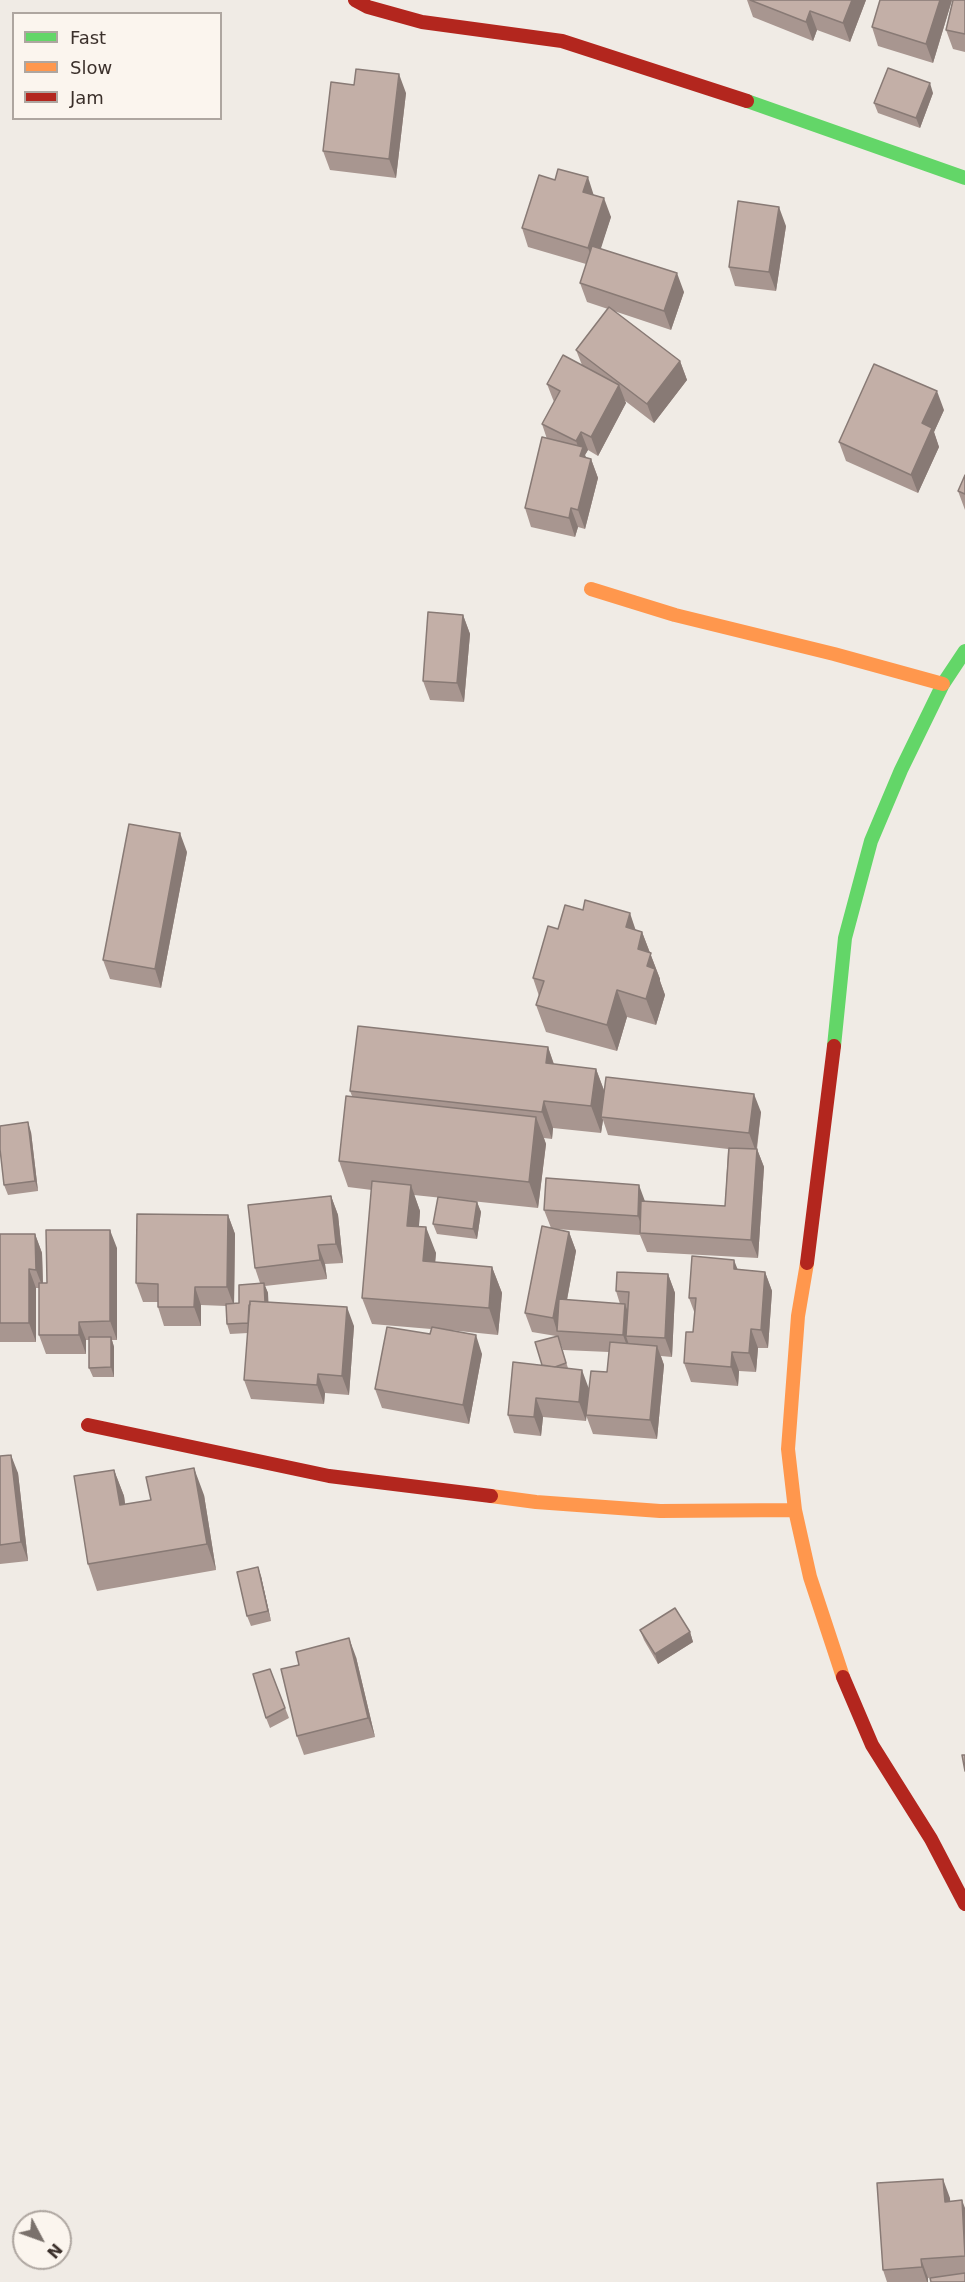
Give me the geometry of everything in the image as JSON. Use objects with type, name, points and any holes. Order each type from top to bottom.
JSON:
[{"type":"street","points":[[355,0],[368,7],[422,22],[562,41],[784,112],[965,178]]},
{"type":"street","points":[[591,589],[675,615],[834,654],[943,684]]},
{"type":"street","points":[[965,651],[943,684],[901,770],[871,841],[845,938],[813,1224],[798,1316],[788,1449],[795,1510],[810,1577],[838,1666],[872,1745],[931,1839],[965,1904]]},
{"type":"street","points":[[88,1425],[329,1476],[536,1502],[660,1511],[795,1510]]},
{"type":"building","points":[[750,0],[852,0],[843,23],[810,11],[806,22]]},
{"type":"building","points":[[880,0],[940,0],[926,44],[872,27]]},
{"type":"building","points":[[953,0],[965,0],[965,34],[946,30]]},
{"type":"building","points":[[888,68],[930,83],[916,118],[874,103]]},
{"type":"building","points":[[356,69],[399,74],[389,159],[323,151],[331,82],[354,85]]},
{"type":"building","points":[[558,169],[588,177],[583,192],[604,198],[588,248],[522,228],[539,175],[555,180]]},
{"type":"building","points":[[738,201],[779,207],[769,272],[729,267]]},
{"type":"building","points":[[592,246],[677,273],[664,311],[580,283]]},
{"type":"building","points":[[609,307],[680,361],[647,404],[576,350]]},
{"type":"building","points":[[563,355],[619,385],[591,437],[581,432],[576,441],[542,424],[560,391],[547,384]]},
{"type":"building","points":[[874,364],[937,391],[922,423],[932,428],[911,475],[839,442]]},
{"type":"building","points":[[542,437],[583,447],[580,456],[591,459],[578,510],[571,508],[569,518],[525,508]]},
{"type":"building","points":[[965,475],[965,494],[958,491]]},
{"type":"building","points":[[428,612],[463,615],[457,683],[423,681]]},
{"type":"building","points":[[129,824],[180,833],[155,969],[103,960]]},
{"type":"building","points":[[585,900],[630,913],[626,927],[642,932],[638,949],[651,953],[647,966],[655,969],[646,999],[617,990],[607,1025],[536,1005],[544,981],[533,978],[548,926],[558,929],[565,905],[583,910]]},
{"type":"building","points":[[358,1026],[548,1047],[546,1063],[596,1069],[591,1106],[544,1101],[542,1112],[350,1091]]},
{"type":"building","points":[[606,1077],[754,1094],[749,1133],[601,1117]]},
{"type":"building","points":[[346,1096],[536,1117],[529,1182],[339,1161]]},
{"type":"building","points":[[28,1122],[35,1181],[4,1185],[0,1126]]},
{"type":"building","points":[[729,1148],[757,1149],[751,1240],[640,1233],[641,1201],[725,1206]]},
{"type":"building","points":[[546,1178],[639,1185],[638,1216],[544,1210]]},
{"type":"building","points":[[372,1181],[411,1185],[407,1226],[426,1227],[423,1261],[492,1267],[489,1308],[362,1298]]},
{"type":"building","points":[[331,1196],[336,1244],[318,1245],[320,1260],[255,1268],[248,1205]]},
{"type":"building","points":[[438,1197],[477,1202],[473,1229],[433,1224]]},
{"type":"building","points":[[137,1214],[228,1215],[227,1287],[195,1287],[194,1307],[158,1307],[158,1284],[136,1283]]},
{"type":"building","points":[[542,1226],[569,1232],[553,1318],[525,1313]]},
{"type":"building","points":[[46,1230],[110,1230],[110,1321],[79,1322],[79,1335],[39,1335],[39,1283],[47,1283]]},
{"type":"building","points":[[0,1234],[35,1234],[36,1270],[29,1269],[29,1323],[0,1323]]},
{"type":"building","points":[[692,1256],[734,1260],[734,1269],[765,1272],[761,1330],[751,1329],[749,1353],[732,1352],[731,1367],[684,1363],[686,1332],[693,1332],[696,1298],[689,1298]]},
{"type":"building","points":[[617,1272],[668,1274],[665,1338],[626,1336],[629,1292],[616,1291]]},
{"type":"building","points":[[264,1283],[265,1302],[250,1301],[248,1323],[227,1324],[226,1304],[239,1303],[239,1285]]},
{"type":"building","points":[[559,1299],[625,1304],[623,1335],[557,1331]]},
{"type":"building","points":[[250,1301],[347,1307],[342,1376],[318,1374],[317,1385],[244,1380]]},
{"type":"building","points":[[387,1327],[430,1334],[432,1327],[476,1335],[463,1405],[375,1389]]},
{"type":"building","points":[[558,1336],[566,1363],[555,1367],[542,1365],[535,1342]]},
{"type":"building","points":[[89,1337],[111,1337],[111,1367],[89,1368]]},
{"type":"building","points":[[610,1342],[657,1346],[650,1420],[586,1415],[591,1371],[607,1372]]},
{"type":"building","points":[[513,1362],[582,1370],[579,1402],[536,1398],[534,1417],[508,1415]]},
{"type":"building","points":[[11,1455],[21,1542],[0,1545],[0,1456]]},
{"type":"building","points":[[194,1468],[207,1544],[88,1564],[74,1476],[114,1470],[120,1505],[151,1500],[146,1477]]},
{"type":"building","points":[[258,1567],[268,1611],[247,1616],[237,1572]]},
{"type":"building","points":[[675,1608],[690,1632],[655,1654],[640,1630]]},
{"type":"building","points":[[349,1638],[368,1718],[297,1736],[281,1669],[299,1665],[296,1652]]},
{"type":"building","points":[[270,1669],[285,1708],[266,1718],[253,1674]]},
{"type":"building","points":[[962,1755],[965,1755],[965,1771]]},
{"type":"building","points":[[943,2179],[945,2202],[962,2200],[965,2256],[921,2259],[922,2267],[883,2270],[877,2183]]},
{"type":"building","points":[[965,2273],[965,2282],[931,2282],[930,2278]]},
{"type":"traffic: fast","points":[[747,101],[965,178]]},
{"type":"traffic: fast","points":[[834,1046],[845,938],[871,841],[901,770],[943,684],[965,651]]},
{"type":"traffic: slow","points":[[591,589],[675,615],[834,654],[943,684]]},
{"type":"traffic: slow","points":[[807,1263],[798,1316],[788,1449],[795,1510],[810,1577],[843,1677]]},
{"type":"traffic: slow","points":[[491,1496],[536,1502],[660,1511],[795,1510]]},
{"type":"traffic: jam","points":[[355,0],[368,7],[422,22],[562,41],[747,101]]},
{"type":"traffic: jam","points":[[807,1263],[834,1046]]},
{"type":"traffic: jam","points":[[88,1425],[329,1476],[491,1496]]},
{"type":"traffic: jam","points":[[843,1677],[872,1745],[931,1839],[965,1904]]}]
